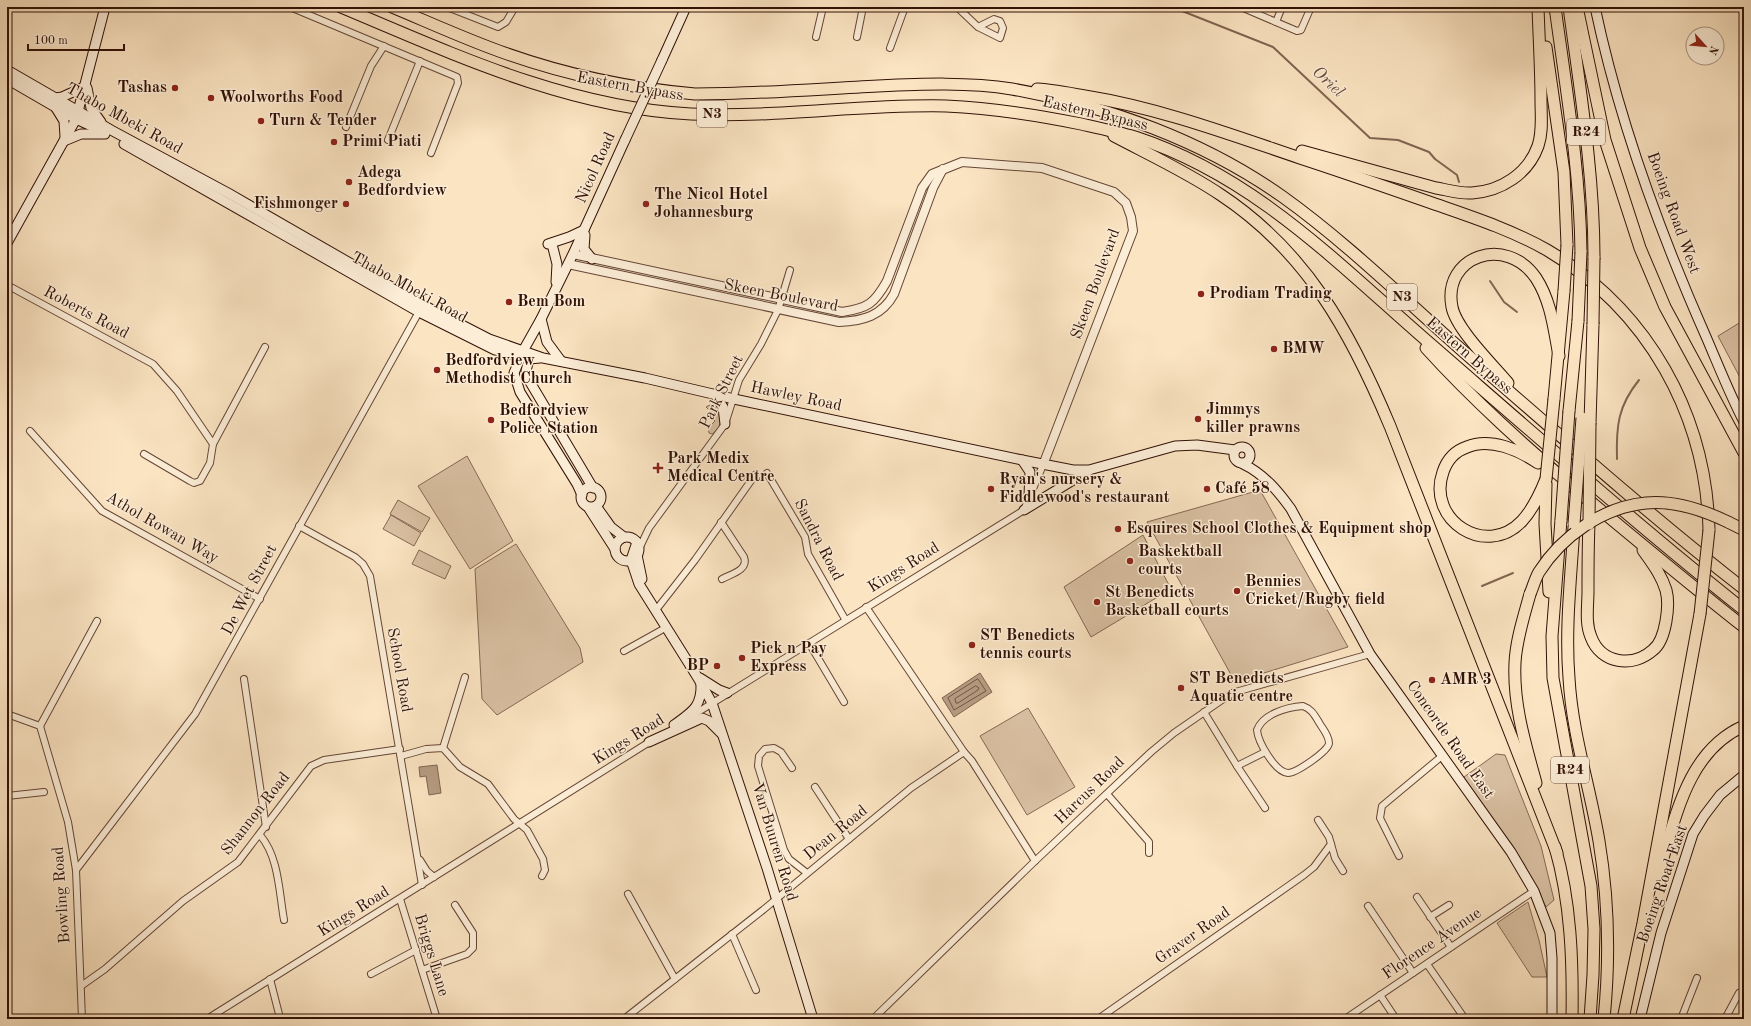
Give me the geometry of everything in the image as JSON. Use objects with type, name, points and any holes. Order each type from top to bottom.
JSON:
[{"type":"highway","name":"Eastern Bypass","points":[[341,7],[455,55],[544,86],[602,102],[661,112],[721,114],[946,106],[1013,112],[1099,128],[1132,136],[1154,144],[1209,169],[1238,186],[1289,220],[1600,491],[1744,610]]},
{"type":"highway","name":"Eastern Bypass","points":[[392,7],[499,51],[606,82],[661,91],[721,94],[914,85],[973,85],[1011,89],[1071,102],[1141,123],[1184,140],[1240,169],[1280,195],[1312,219],[1526,406],[1744,589]]},
{"type":"highway","points":[[1011,89],[1052,90],[1116,101],[1224,132],[1436,188],[1471,193],[1485,192],[1500,187],[1512,180],[1525,169],[1533,157],[1540,136],[1541,72],[1538,7]]},
{"type":"highway","points":[[1542,7],[1564,172],[1567,245],[1554,399],[1543,495],[1552,636]]},
{"type":"highway","name":"R24","points":[[1555,7],[1581,208],[1581,252],[1578,321],[1569,411],[1552,636],[1553,678],[1591,886],[1594,929],[1590,1019]]},
{"type":"highway","name":"R24","points":[[1569,7],[1589,156],[1594,212],[1593,324],[1586,421],[1574,524],[1568,635],[1569,678],[1573,711],[1599,840],[1606,886],[1609,931],[1608,978],[1604,1019]]},
{"type":"highway","points":[[1577,7],[1605,140],[1640,248],[1671,320],[1744,453]]},
{"type":"highway","points":[[1099,128],[1189,175],[1221,195],[1260,225],[1294,259],[1313,282],[1340,321],[1372,383],[1390,426],[1557,853]]},
{"type":"highway","points":[[1224,132],[1510,231],[1548,251],[1614,301],[1641,332],[1678,393],[1694,437],[1704,471],[1708,498],[1709,530],[1700,614],[1643,923],[1623,1019]]},
{"type":"highway","points":[[1526,406],[1474,343],[1455,316],[1452,308],[1451,290],[1458,274],[1464,266],[1482,256],[1501,254],[1517,260],[1529,269],[1549,305],[1558,356]]},
{"type":"highway","points":[[1390,309],[1485,410],[1596,506],[1744,627]]},
{"type":"highway","points":[[1586,421],[1589,524],[1587,618],[1590,636],[1597,649],[1612,660],[1626,662],[1640,659],[1655,650],[1662,634],[1668,614],[1666,591],[1657,569],[1643,550],[1596,506]]},
{"type":"highway","points":[[1543,495],[1528,514],[1512,529],[1495,536],[1483,537],[1466,531],[1453,522],[1447,513],[1439,489],[1444,468],[1450,458],[1464,448],[1485,443],[1514,450],[1535,461],[1583,495]]},
{"type":"highway","points":[[1572,1019],[1573,981],[1565,886],[1557,853],[1523,738],[1515,698],[1515,662],[1530,594],[1538,574],[1550,557],[1564,542],[1596,519],[1627,506],[1646,502],[1679,505],[1697,509],[1744,530]]},
{"type":"highway","points":[[1643,923],[1685,790],[1705,754],[1721,740],[1744,726]]},
{"type":"main road","points":[[7,241],[78,115],[105,7]]},
{"type":"main road","name":"Nicol Road","points":[[525,355],[530,339],[542,319],[555,287],[573,254],[686,7]]},
{"type":"main road","name":"Boeing Road West","points":[[1595,7],[1621,110],[1661,227],[1687,294],[1744,422]]},
{"type":"main road","name":"Thabo Mbeki Road","points":[[7,70],[55,102]]},
{"type":"main road","name":"Thabo Mbeki Road","points":[[7,79],[55,102],[107,134],[227,197]]},
{"type":"main road","points":[[64,140],[64,121],[55,102],[86,85]]},
{"type":"main road","points":[[86,85],[91,108],[102,125]]},
{"type":"main road","name":"Thabo Mbeki Road","points":[[78,115],[102,125],[227,197]]},
{"type":"main road","points":[[64,140],[81,134],[107,134]]},
{"type":"main road","points":[[227,197],[301,241]]},
{"type":"main road","points":[[555,287],[557,264],[550,246],[585,228]]},
{"type":"main road","points":[[585,228],[584,249],[592,259]]},
{"type":"main road","name":"Thabo Mbeki Road","points":[[301,241],[385,284],[421,309]]},
{"type":"main road","name":"Thabo Mbeki Road","points":[[301,241],[486,346],[508,350]]},
{"type":"main road","points":[[542,319],[547,342],[561,361]]},
{"type":"main road","points":[[508,350],[525,355]]},
{"type":"main road","points":[[508,350],[516,384],[577,484],[582,495],[582,502],[592,506],[611,527],[624,538]]},
{"type":"main road","points":[[514,373],[525,355]]},
{"type":"main road","points":[[525,355],[527,376],[593,488]]},
{"type":"main road","name":"Hawley Road","points":[[525,355],[561,361],[1043,464]]},
{"type":"main road","points":[[525,400],[536,393]]},
{"type":"main road","points":[[715,394],[722,407],[725,424]]},
{"type":"main road","points":[[1043,464],[1073,470],[1089,470],[1175,446],[1197,445],[1214,447],[1235,455],[1238,463],[1243,464],[1249,460],[1251,455],[1249,450],[1244,447],[1235,455]]},
{"type":"main road","name":"Concorde Road East","points":[[1251,455],[1270,478],[1291,509],[1370,654],[1511,852],[1534,891],[1550,933],[1552,958],[1552,1019]]},
{"type":"main road","points":[[1022,460],[1030,472],[1030,495]]},
{"type":"main road","name":"Concorde Road East","points":[[1243,464],[1255,470],[1278,491]]},
{"type":"main road","points":[[1024,510],[1089,470]]},
{"type":"main road","points":[[582,495],[587,488],[593,488],[599,491],[601,497],[592,506]]},
{"type":"main road","points":[[592,506],[617,555],[648,596],[699,679],[700,695],[697,706],[662,734]]},
{"type":"main road","points":[[615,549],[617,543],[624,538],[630,538],[636,551],[648,596]]},
{"type":"main road","points":[[621,559],[636,551]]},
{"type":"main road","points":[[636,551],[639,584]]},
{"type":"main road","points":[[699,679],[727,693]]},
{"type":"main road","name":"Van Buuren Road","points":[[699,679],[712,703],[776,899],[813,1019]]},
{"type":"main road","points":[[649,742],[702,718],[712,724],[723,736]]},
{"type":"main road","name":"Boeing Road East","points":[[1640,1019],[1661,933],[1693,834],[1720,795],[1744,775]]},
{"type":"street","points":[[290,7],[420,60],[454,75],[458,79],[431,154]]},
{"type":"street","points":[[447,7],[494,27],[504,25],[515,7]]},
{"type":"street","points":[[816,36],[823,7]]},
{"type":"street","points":[[856,37],[863,7]]},
{"type":"street","points":[[890,48],[905,7]]},
{"type":"street","points":[[957,7],[963,10],[978,27]]},
{"type":"street","points":[[1241,7],[1297,31],[1301,30],[1311,7]]},
{"type":"street","points":[[1276,22],[1282,7]]},
{"type":"street","points":[[346,127],[371,66],[384,46]]},
{"type":"street","points":[[388,140],[420,60]]},
{"type":"street","name":"Skeen Boulevard","points":[[573,254],[780,300],[842,312],[861,309],[874,302],[895,260],[926,180],[932,174],[955,164],[970,162],[1042,168],[1111,190],[1121,197],[1129,210],[1133,231],[1043,464]]},
{"type":"street","name":"Skeen Boulevard","points":[[568,264],[710,296],[839,322],[871,318],[890,301],[925,208],[935,184],[944,169]]},
{"type":"street","points":[[916,205],[925,208]]},
{"type":"street","points":[[895,260],[905,264]]},
{"type":"street","name":"Park Street","points":[[636,551],[649,528],[725,424],[739,380],[761,344],[778,310],[790,270]]},
{"type":"street","points":[[707,284],[710,296]]},
{"type":"street","name":"Roberts Road","points":[[7,285],[153,364],[177,391],[213,444]]},
{"type":"street","name":"De Wet Street","points":[[76,870],[195,714],[421,309]]},
{"type":"street","points":[[144,454],[190,481],[197,482],[200,480],[208,468],[213,444],[265,347]]},
{"type":"street","name":"Athol Rowan Way","points":[[30,431],[102,511],[260,599]]},
{"type":"street","points":[[1024,510],[1043,464]]},
{"type":"street","name":"Sandra Road","points":[[767,473],[805,537],[808,554],[845,619]]},
{"type":"street","points":[[656,610],[755,475]]},
{"type":"street","name":"Kings Road","points":[[207,1019],[809,643],[845,619],[1024,510]]},
{"type":"street","points":[[721,522],[744,557],[745,564],[743,568],[722,579]]},
{"type":"street","name":"School Road","points":[[299,526],[356,557],[368,572],[422,885]]},
{"type":"street","points":[[866,607],[964,752],[972,761],[1035,862]]},
{"type":"street","points":[[7,714],[40,726],[97,621]]},
{"type":"street","points":[[624,651],[667,627]]},
{"type":"street","points":[[809,643],[844,702]]},
{"type":"street","name":"Harcus Road","points":[[874,1018],[1157,746],[1232,694],[1370,654]]},
{"type":"street","points":[[465,677],[443,748],[460,767],[488,784],[514,819],[530,835],[543,859],[545,870],[542,876]]},
{"type":"street","points":[[244,678],[266,827]]},
{"type":"street","points":[[1298,707],[1307,708],[1312,712],[1329,741],[1326,751],[1290,773],[1280,769],[1265,752],[1258,734],[1259,726],[1267,718],[1277,713],[1298,707]]},
{"type":"street","points":[[1204,712],[1265,808]]},
{"type":"street","name":"Bowling Road","points":[[40,726],[68,822],[76,870],[82,1019]]},
{"type":"street","name":"Shannon Road","points":[[81,986],[97,974],[103,967],[111,963],[183,902],[238,862],[315,763],[331,759],[443,748]]},
{"type":"street","points":[[792,768],[781,752],[774,748],[766,749],[759,756],[758,766],[784,850],[789,859],[807,873]]},
{"type":"street","name":"Dean Road","points":[[624,1019],[776,899],[911,788],[964,752]]},
{"type":"street","points":[[1237,766],[1265,752]]},
{"type":"street","points":[[1399,856],[1384,827],[1380,813],[1384,803],[1401,792],[1442,756]]},
{"type":"street","points":[[815,786],[849,839]]},
{"type":"street","points":[[7,796],[44,792]]},
{"type":"street","points":[[1107,794],[1149,842],[1149,853]]},
{"type":"street","points":[[1318,820],[1329,837],[1335,858],[1343,871]]},
{"type":"street","points":[[260,835],[268,845],[273,856],[284,920]]},
{"type":"street","name":"Graver Road","points":[[1098,1019],[1304,875],[1314,867],[1331,844]]},
{"type":"street","name":"School Road","points":[[418,856],[424,868],[434,877]]},
{"type":"street","name":"Florence Avenue","points":[[1345,1019],[1534,891]]},
{"type":"street","points":[[628,894],[676,979]]},
{"type":"street","points":[[1417,897],[1451,947]]},
{"type":"street","name":"Briggs Lane","points":[[400,899],[437,1019]]},
{"type":"street","points":[[422,970],[467,954],[473,948],[473,933],[455,905]]},
{"type":"street","points":[[1430,917],[1449,905]]},
{"type":"street","points":[[1368,906],[1412,973]]},
{"type":"street","points":[[732,934],[756,990]]},
{"type":"street","points":[[371,974],[416,950]]},
{"type":"street","points":[[1427,964],[1465,1019]]},
{"type":"street","points":[[1681,1019],[1697,978]]},
{"type":"street","points":[[270,980],[280,1018]]},
{"type":"street","points":[[1725,1019],[1739,993]]},
{"type":"street","points":[[1380,995],[1396,1019]]},
{"type":"shaded area","points":[[1744,320],[1744,385],[1718,336]]},
{"type":"shaded area","points":[[716,404],[720,404],[720,425],[712,434],[709,433],[708,428],[715,421],[709,416],[711,412],[706,407],[710,405],[714,407]]},
{"type":"shaded area","points":[[467,456],[513,541],[470,569],[418,486]]},
{"type":"shaded area","points":[[1260,490],[1348,647],[1235,682],[1147,522]]},
{"type":"shaded area","points":[[398,500],[430,518],[422,532],[390,514]]},
{"type":"shaded area","points":[[391,515],[421,533],[414,546],[383,529]]},
{"type":"shaded area","name":"Baskektball courts","points":[[1143,535],[1171,589],[1091,637],[1064,587]]},
{"type":"shaded area","points":[[516,544],[580,648],[583,662],[497,715],[482,699],[475,569]]},
{"type":"shaded area","points":[[419,550],[451,566],[445,579],[412,564]]},
{"type":"shaded area","points":[[1028,708],[1075,787],[1027,815],[980,736]]},
{"type":"shaded area","points":[[1496,754],[1505,755],[1541,846],[1554,900],[1546,907],[1524,864],[1461,785],[1464,777]]},
{"type":"shaded area","points":[[1528,902],[1539,940],[1547,977],[1532,977],[1497,923]]},
{"type":"water","points":[[980,673],[992,692],[954,717],[942,698]]},
{"type":"water","points":[[437,765],[441,793],[429,795],[426,776],[420,777],[419,767]]},
{"type":"waterway","name":"Oriel","points":[[1172,7],[1273,47],[1370,138],[1398,140],[1429,152],[1435,159],[1457,175],[1459,182]]},
{"type":"waterway","points":[[1490,281],[1504,302],[1517,312]]},
{"type":"waterway","points":[[1617,459],[1617,436],[1620,417],[1627,399],[1639,380]]},
{"type":"waterway","points":[[1482,586],[1513,573]]},
{"type":"place","name":"Tashas","points":[[175,88]]},
{"type":"place","name":"Woolworths Food","points":[[211,98]]},
{"type":"place","name":"Turn & Tender","points":[[261,121]]},
{"type":"place","name":"Primi Piati","points":[[334,142]]},
{"type":"place","name":"Adega Bedfordview","points":[[349,182]]},
{"type":"place","name":"Fishmonger","points":[[346,204]]},
{"type":"place","name":"The Nicol Hotel Johannesburg","points":[[646,204]]},
{"type":"place","name":"Prodiam Trading","points":[[1201,294]]},
{"type":"place","name":"Bem Bom","points":[[509,302]]},
{"type":"place","name":"BMW","points":[[1274,349]]},
{"type":"place","name":"Bedfordview Methodist Church","points":[[437,370]]},
{"type":"place","name":"Jimmys killer prawns","points":[[1198,419]]},
{"type":"place","name":"Bedfordview Police Station","points":[[491,420]]},
{"type":"place","name":"Park Medix Medical Centre","points":[[658,468]]},
{"type":"place","name":"Ryan's nursery & Fiddlewood's restaurant","points":[[991,489]]},
{"type":"place","name":"Café 58","points":[[1207,489]]},
{"type":"place","name":"Esquires School Clothes & Equipment shop","points":[[1118,529]]},
{"type":"place","name":"Baskektball courts","points":[[1130,561]]},
{"type":"place","name":"Bennies Cricket/Rugby field","points":[[1237,591]]},
{"type":"place","name":"St Benedicts Basketball courts","points":[[1097,602]]},
{"type":"place","name":"ST Benedicts tennis courts","points":[[972,645]]},
{"type":"place","name":"Pick n Pay Express","points":[[742,658]]},
{"type":"place","name":"BP","points":[[717,666]]},
{"type":"place","name":"AMR 3","points":[[1432,680]]},
{"type":"place","name":"ST Benedicts Aquatic centre","points":[[1181,688]]}]
